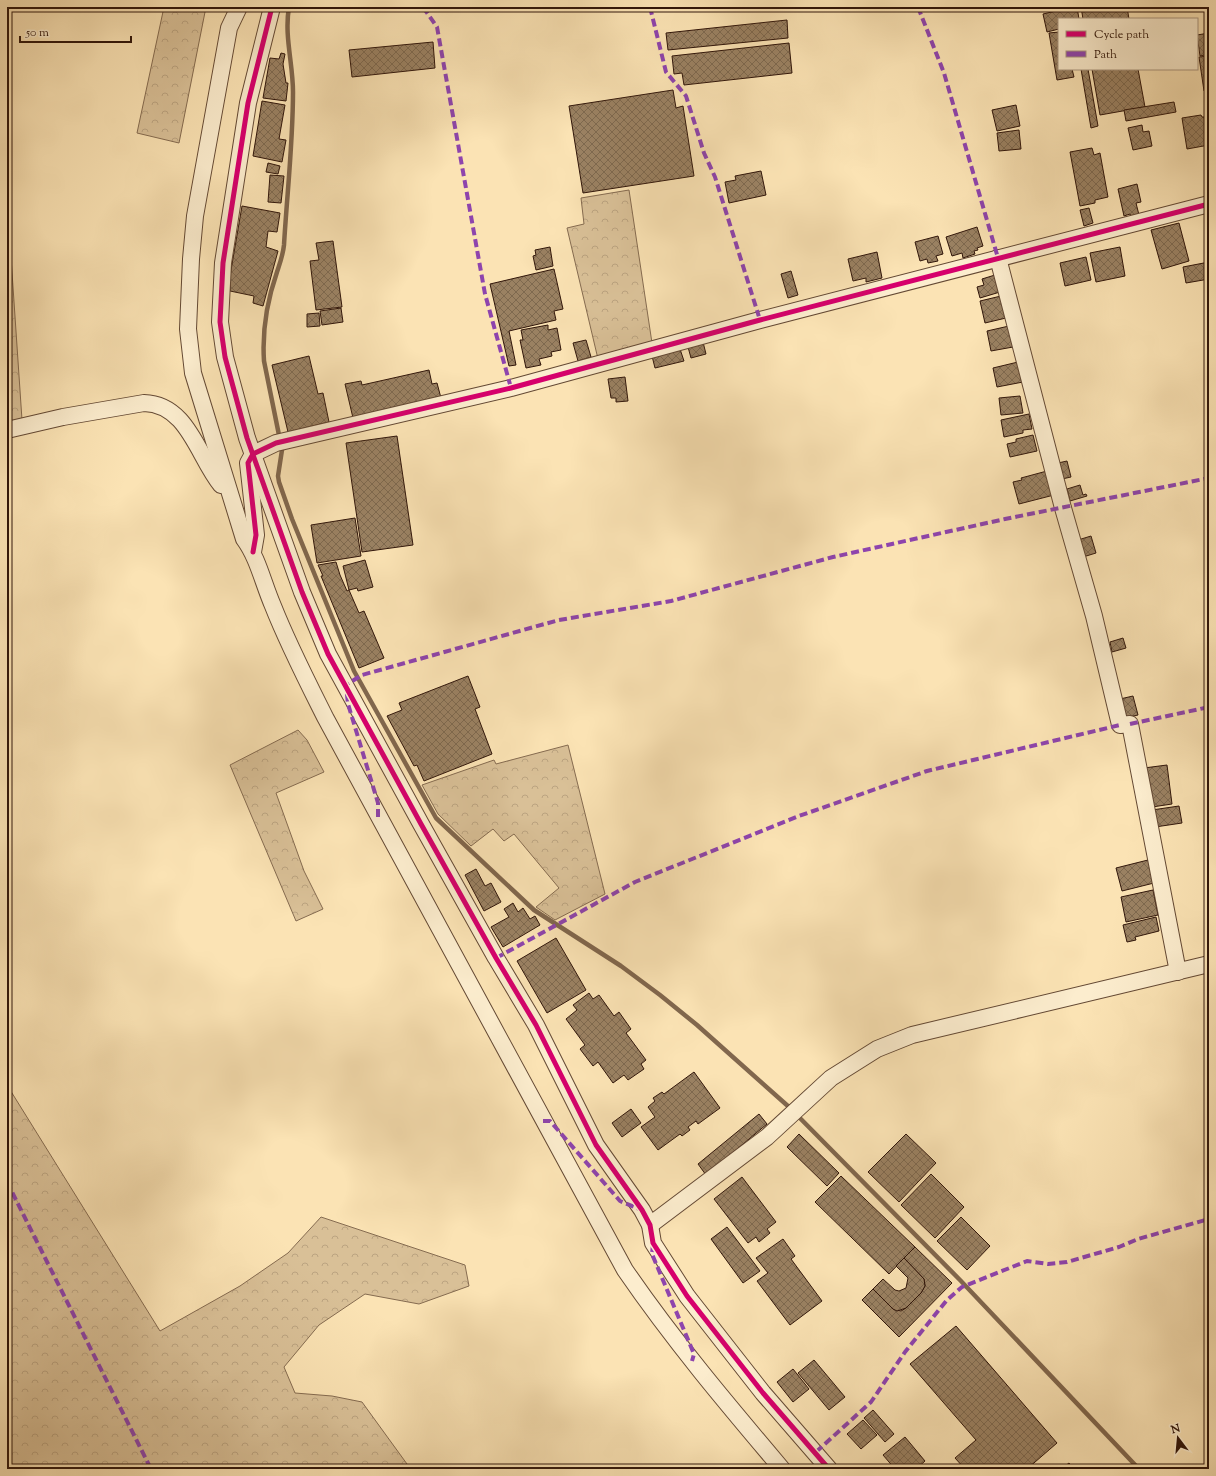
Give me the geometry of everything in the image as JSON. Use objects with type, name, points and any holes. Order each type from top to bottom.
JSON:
[{"type":"street","points":[[272,7],[248,103],[223,263],[220,322],[225,357],[247,438],[302,592],[328,654],[484,938],[536,1025],[596,1145],[642,1210],[650,1225],[653,1243],[687,1296],[763,1393],[829,1469]]},
{"type":"street","points":[[240,8],[229,28],[195,216],[188,304],[188,343],[193,373],[244,538],[253,552],[264,587],[284,633],[325,717],[625,1270],[658,1317],[692,1361],[782,1469]]},
{"type":"street","points":[[253,552],[256,535],[248,463],[253,454],[282,442],[511,388],[998,258],[1209,204]]},
{"type":"street","points":[[998,258],[1063,508],[1094,616],[1120,725],[1130,724],[1178,972]]},
{"type":"street","points":[[7,430],[62,417],[144,403],[158,404],[175,414],[194,439],[220,483],[232,496]]},
{"type":"street","points":[[650,1225],[767,1137],[831,1078],[876,1049],[912,1035],[1209,964]]},
{"type":"green space","points":[[164,7],[206,7],[179,143],[137,133]]},
{"type":"green space","points":[[629,190],[652,343],[598,359],[567,228],[584,224],[581,198]]},
{"type":"green space","points":[[7,198],[22,420],[7,424]]},
{"type":"green space","points":[[298,730],[307,740],[324,772],[276,793],[304,871],[323,909],[296,921],[230,765]]},
{"type":"green space","points":[[568,745],[605,894],[555,920],[536,907],[559,888],[514,834],[504,841],[493,829],[471,846],[438,814],[422,785],[494,760],[496,764]]},
{"type":"green space","points":[[7,1085],[160,1331],[240,1286],[288,1253],[321,1217],[465,1265],[469,1286],[419,1304],[365,1294],[319,1325],[284,1367],[295,1393],[332,1396],[362,1402],[407,1464],[398,1469],[7,1469]]},
{"type":"building","points":[[1077,7],[1079,18],[1058,18],[1058,29],[1047,32],[1043,14]]},
{"type":"building","points":[[1081,7],[1127,7],[1129,18],[1083,18]]},
{"type":"building","points":[[787,20],[788,38],[668,50],[666,33]]},
{"type":"building","points":[[1058,32],[1058,70],[1072,70],[1074,77],[1057,80],[1049,33]]},
{"type":"building","points":[[1209,33],[1209,54],[1200,56],[1198,35]]},
{"type":"building","points":[[433,42],[435,68],[352,77],[349,50]]},
{"type":"building","points":[[789,43],[792,73],[684,85],[682,73],[674,74],[672,56]]},
{"type":"building","points":[[281,53],[285,54],[283,64],[286,83],[288,83],[286,101],[263,98],[270,58],[279,59]]},
{"type":"building","points":[[1209,56],[1209,90],[1204,91],[1199,57]]},
{"type":"building","points":[[1081,70],[1088,70],[1098,126],[1091,128]]},
{"type":"building","points":[[1092,70],[1138,70],[1145,107],[1100,115]]},
{"type":"building","points":[[673,90],[676,108],[683,106],[694,176],[583,193],[569,106]]},
{"type":"building","points":[[262,101],[285,105],[279,139],[286,140],[282,162],[253,156]]},
{"type":"building","points":[[1174,102],[1176,112],[1126,121],[1124,110]]},
{"type":"building","points":[[1016,105],[1020,126],[997,131],[992,110]]},
{"type":"building","points":[[1201,115],[1204,117],[1209,145],[1187,149],[1182,118]]},
{"type":"building","points":[[1142,125],[1143,132],[1149,131],[1152,146],[1133,150],[1128,128]]},
{"type":"building","points":[[1019,130],[1021,149],[999,151],[997,133]]},
{"type":"building","points":[[1092,148],[1094,155],[1100,153],[1108,197],[1095,200],[1095,203],[1080,206],[1070,152]]},
{"type":"building","points":[[268,163],[280,166],[278,174],[266,172]]},
{"type":"building","points":[[761,171],[766,195],[729,203],[725,182],[736,180],[735,176]]},
{"type":"building","points":[[270,175],[284,176],[281,203],[268,202]]},
{"type":"building","points":[[1137,184],[1141,202],[1136,203],[1139,215],[1131,217],[1130,214],[1124,216],[1118,189]]},
{"type":"building","points":[[242,206],[280,213],[277,232],[268,231],[266,247],[278,251],[263,306],[253,303],[254,296],[230,291],[230,276]]},
{"type":"building","points":[[1089,208],[1093,223],[1084,226],[1080,210]]},
{"type":"building","points":[[1179,223],[1189,261],[1162,269],[1151,230]]},
{"type":"building","points":[[977,227],[983,246],[974,251],[975,254],[963,258],[962,253],[952,256],[946,237]]},
{"type":"building","points":[[938,236],[943,254],[936,256],[938,261],[928,263],[927,259],[920,261],[915,242]]},
{"type":"building","points":[[333,241],[342,307],[316,310],[310,261],[319,260],[316,243]]},
{"type":"building","points":[[550,247],[553,266],[536,270],[533,256],[536,255],[535,250]]},
{"type":"building","points":[[1120,247],[1125,276],[1096,282],[1090,253]]},
{"type":"building","points":[[877,252],[882,278],[866,282],[866,278],[853,281],[848,259]]},
{"type":"building","points":[[1086,257],[1091,280],[1065,286],[1060,263]]},
{"type":"building","points":[[1209,262],[1209,279],[1186,283],[1183,267]]},
{"type":"building","points":[[554,269],[563,309],[554,311],[556,320],[509,331],[516,365],[509,366],[490,284]]},
{"type":"building","points":[[791,271],[798,295],[788,298],[781,274]]},
{"type":"building","points":[[995,275],[1000,292],[980,298],[977,287],[984,285],[982,279]]},
{"type":"building","points":[[1001,296],[1006,318],[985,323],[980,301]]},
{"type":"building","points":[[341,308],[343,322],[322,325],[320,311]]},
{"type":"building","points":[[319,313],[320,326],[307,327],[307,314]]},
{"type":"building","points":[[548,325],[548,330],[557,328],[561,350],[551,352],[552,356],[539,359],[541,365],[526,368],[520,340],[523,340],[521,330]]},
{"type":"building","points":[[1009,326],[1013,347],[991,351],[987,331]]},
{"type":"building","points":[[586,340],[591,357],[578,361],[573,343]]},
{"type":"building","points":[[703,342],[706,354],[691,358],[688,347]]},
{"type":"building","points":[[680,349],[684,361],[655,368],[652,356]]},
{"type":"building","points":[[309,356],[318,394],[323,393],[329,422],[288,432],[272,365]]},
{"type":"building","points":[[1018,362],[1023,382],[997,387],[993,368]]},
{"type":"building","points":[[429,370],[432,384],[437,383],[441,398],[353,418],[345,384],[361,381],[362,385]]},
{"type":"building","points":[[625,377],[628,401],[616,402],[616,398],[611,398],[608,379]]},
{"type":"building","points":[[1020,396],[1023,413],[1001,415],[999,398]]},
{"type":"building","points":[[1029,414],[1032,429],[1023,430],[1023,433],[1004,437],[1001,420]]},
{"type":"building","points":[[1033,435],[1037,451],[1010,457],[1007,444],[1016,442],[1016,439]]},
{"type":"building","points":[[397,436],[413,545],[362,552],[346,443]]},
{"type":"building","points":[[1067,461],[1071,477],[1062,479],[1058,463]]},
{"type":"building","points":[[1047,471],[1054,495],[1019,504],[1013,482],[1022,480],[1021,478]]},
{"type":"building","points":[[1080,485],[1083,495],[1086,494],[1087,496],[1070,501],[1067,489]]},
{"type":"building","points":[[355,518],[361,556],[317,563],[311,525]]},
{"type":"building","points":[[1091,536],[1096,553],[1083,557],[1078,540]]},
{"type":"building","points":[[365,560],[373,587],[358,591],[357,588],[349,590],[343,566]]},
{"type":"building","points":[[336,562],[347,591],[349,590],[359,613],[364,611],[384,658],[359,668],[321,576],[323,576],[318,565]]},
{"type":"building","points":[[1123,638],[1126,648],[1112,652],[1110,642]]},
{"type":"building","points":[[468,676],[480,707],[475,709],[492,754],[424,781],[417,765],[414,766],[387,716],[402,710],[399,703]]},
{"type":"building","points":[[1133,696],[1138,715],[1125,718],[1120,699]]},
{"type":"building","points":[[1167,765],[1172,804],[1152,807],[1144,768]]},
{"type":"building","points":[[1179,806],[1182,823],[1155,827],[1152,810]]},
{"type":"building","points":[[1148,860],[1154,883],[1122,891],[1116,868]]},
{"type":"building","points":[[476,869],[485,886],[491,883],[501,902],[484,911],[465,875]]},
{"type":"building","points":[[1153,890],[1158,915],[1126,922],[1121,897]]},
{"type":"building","points":[[513,903],[518,912],[523,908],[530,919],[535,916],[540,925],[503,947],[491,927],[509,917],[504,909]]},
{"type":"building","points":[[1156,917],[1159,931],[1135,937],[1136,940],[1127,942],[1123,925]]},
{"type":"building","points":[[556,938],[586,990],[547,1013],[517,961]]},
{"type":"building","points":[[589,993],[593,999],[599,995],[614,1016],[619,1012],[631,1029],[626,1033],[646,1060],[641,1064],[644,1069],[628,1080],[624,1075],[613,1083],[598,1062],[593,1066],[580,1049],[585,1045],[566,1019],[577,1010],[573,1005]]},
{"type":"building","points":[[694,1072],[720,1108],[698,1124],[696,1121],[688,1127],[690,1130],[682,1136],[680,1134],[658,1150],[641,1127],[655,1117],[648,1107],[655,1101],[653,1098],[662,1092],[664,1094]]},
{"type":"building","points":[[631,1109],[641,1123],[622,1137],[612,1123]]},
{"type":"building","points":[[759,1114],[767,1124],[706,1175],[698,1164]]},
{"type":"building","points":[[799,1134],[839,1173],[827,1186],[787,1147]]},
{"type":"building","points":[[906,1134],[936,1163],[899,1202],[868,1172]]},
{"type":"building","points":[[931,1174],[964,1207],[935,1238],[901,1205]]},
{"type":"building","points":[[841,1176],[915,1247],[889,1274],[815,1202]]},
{"type":"building","points":[[742,1177],[776,1222],[767,1229],[770,1233],[759,1242],[756,1237],[748,1243],[714,1199]]},
{"type":"building","points":[[961,1217],[990,1246],[967,1270],[937,1241]]},
{"type":"building","points":[[727,1227],[760,1271],[743,1283],[711,1239]]},
{"type":"building","points":[[783,1239],[795,1256],[791,1259],[822,1301],[790,1325],[757,1281],[768,1273],[756,1258]]},
{"type":"building","points":[[915,1247],[952,1283],[899,1337],[862,1300],[873,1289],[893,1309],[901,1311],[921,1293],[925,1286],[924,1279],[904,1258]]},
{"type":"building","points":[[904,1258],[924,1279],[925,1286],[921,1293],[906,1308],[897,1311],[893,1309],[873,1289],[883,1279],[895,1290],[899,1291],[906,1288],[908,1278],[896,1266]]},
{"type":"building","points":[[956,1326],[1057,1443],[1027,1469],[965,1469],[955,1458],[976,1440],[910,1364]]},
{"type":"building","points":[[814,1360],[845,1397],[829,1410],[798,1373]]},
{"type":"building","points":[[793,1369],[809,1389],[793,1402],[777,1382]]},
{"type":"building","points":[[873,1410],[894,1434],[885,1442],[864,1418]]},
{"type":"building","points":[[863,1420],[877,1435],[861,1449],[847,1434]]},
{"type":"building","points":[[905,1437],[925,1461],[916,1469],[895,1469],[883,1455]]},
{"type":"building","points":[[1069,1463],[1074,1469],[1061,1469]]},
{"type":"waterway","points":[[289,7],[288,39],[293,81],[293,111],[284,245],[268,305],[264,339],[264,361],[282,450],[278,476],[279,482],[292,519],[354,671],[436,818],[534,910],[621,966],[660,995],[697,1025],[789,1107],[960,1280],[1139,1469]]},
{"type":"marked path","points":[[423,7],[437,27],[485,294],[511,388]]},
{"type":"marked path","points":[[650,7],[666,72],[686,96],[704,153],[715,177],[760,320]]},
{"type":"marked path","points":[[918,7],[944,73],[998,258]]},
{"type":"marked path","points":[[378,817],[378,803],[348,704],[346,685],[362,675],[559,620],[671,601],[833,557],[1005,519],[1209,478]]},
{"type":"marked path","points":[[1130,724],[1209,707]]},
{"type":"marked path","points":[[496,958],[635,882],[799,816],[927,771],[1120,725]]},
{"type":"marked path","points":[[543,1121],[550,1121],[620,1201],[639,1209]]},
{"type":"marked path","points":[[7,1182],[151,1469]]},
{"type":"marked path","points":[[816,1452],[871,1402],[905,1352],[947,1300],[962,1287],[1027,1261],[1048,1264],[1067,1262],[1119,1247],[1138,1239],[1209,1219]]},
{"type":"marked path","points":[[653,1244],[652,1254],[694,1354],[692,1361]]},
{"type":"cycle path","points":[[272,7],[248,103],[223,263],[220,322],[225,357],[247,438],[302,592],[328,654],[496,958],[536,1025],[596,1145],[642,1210],[650,1225],[653,1243],[687,1296],[763,1393],[829,1469]]},
{"type":"cycle path","points":[[253,552],[256,535],[248,463],[253,454],[276,443],[511,388],[760,320],[1209,204]]}]
